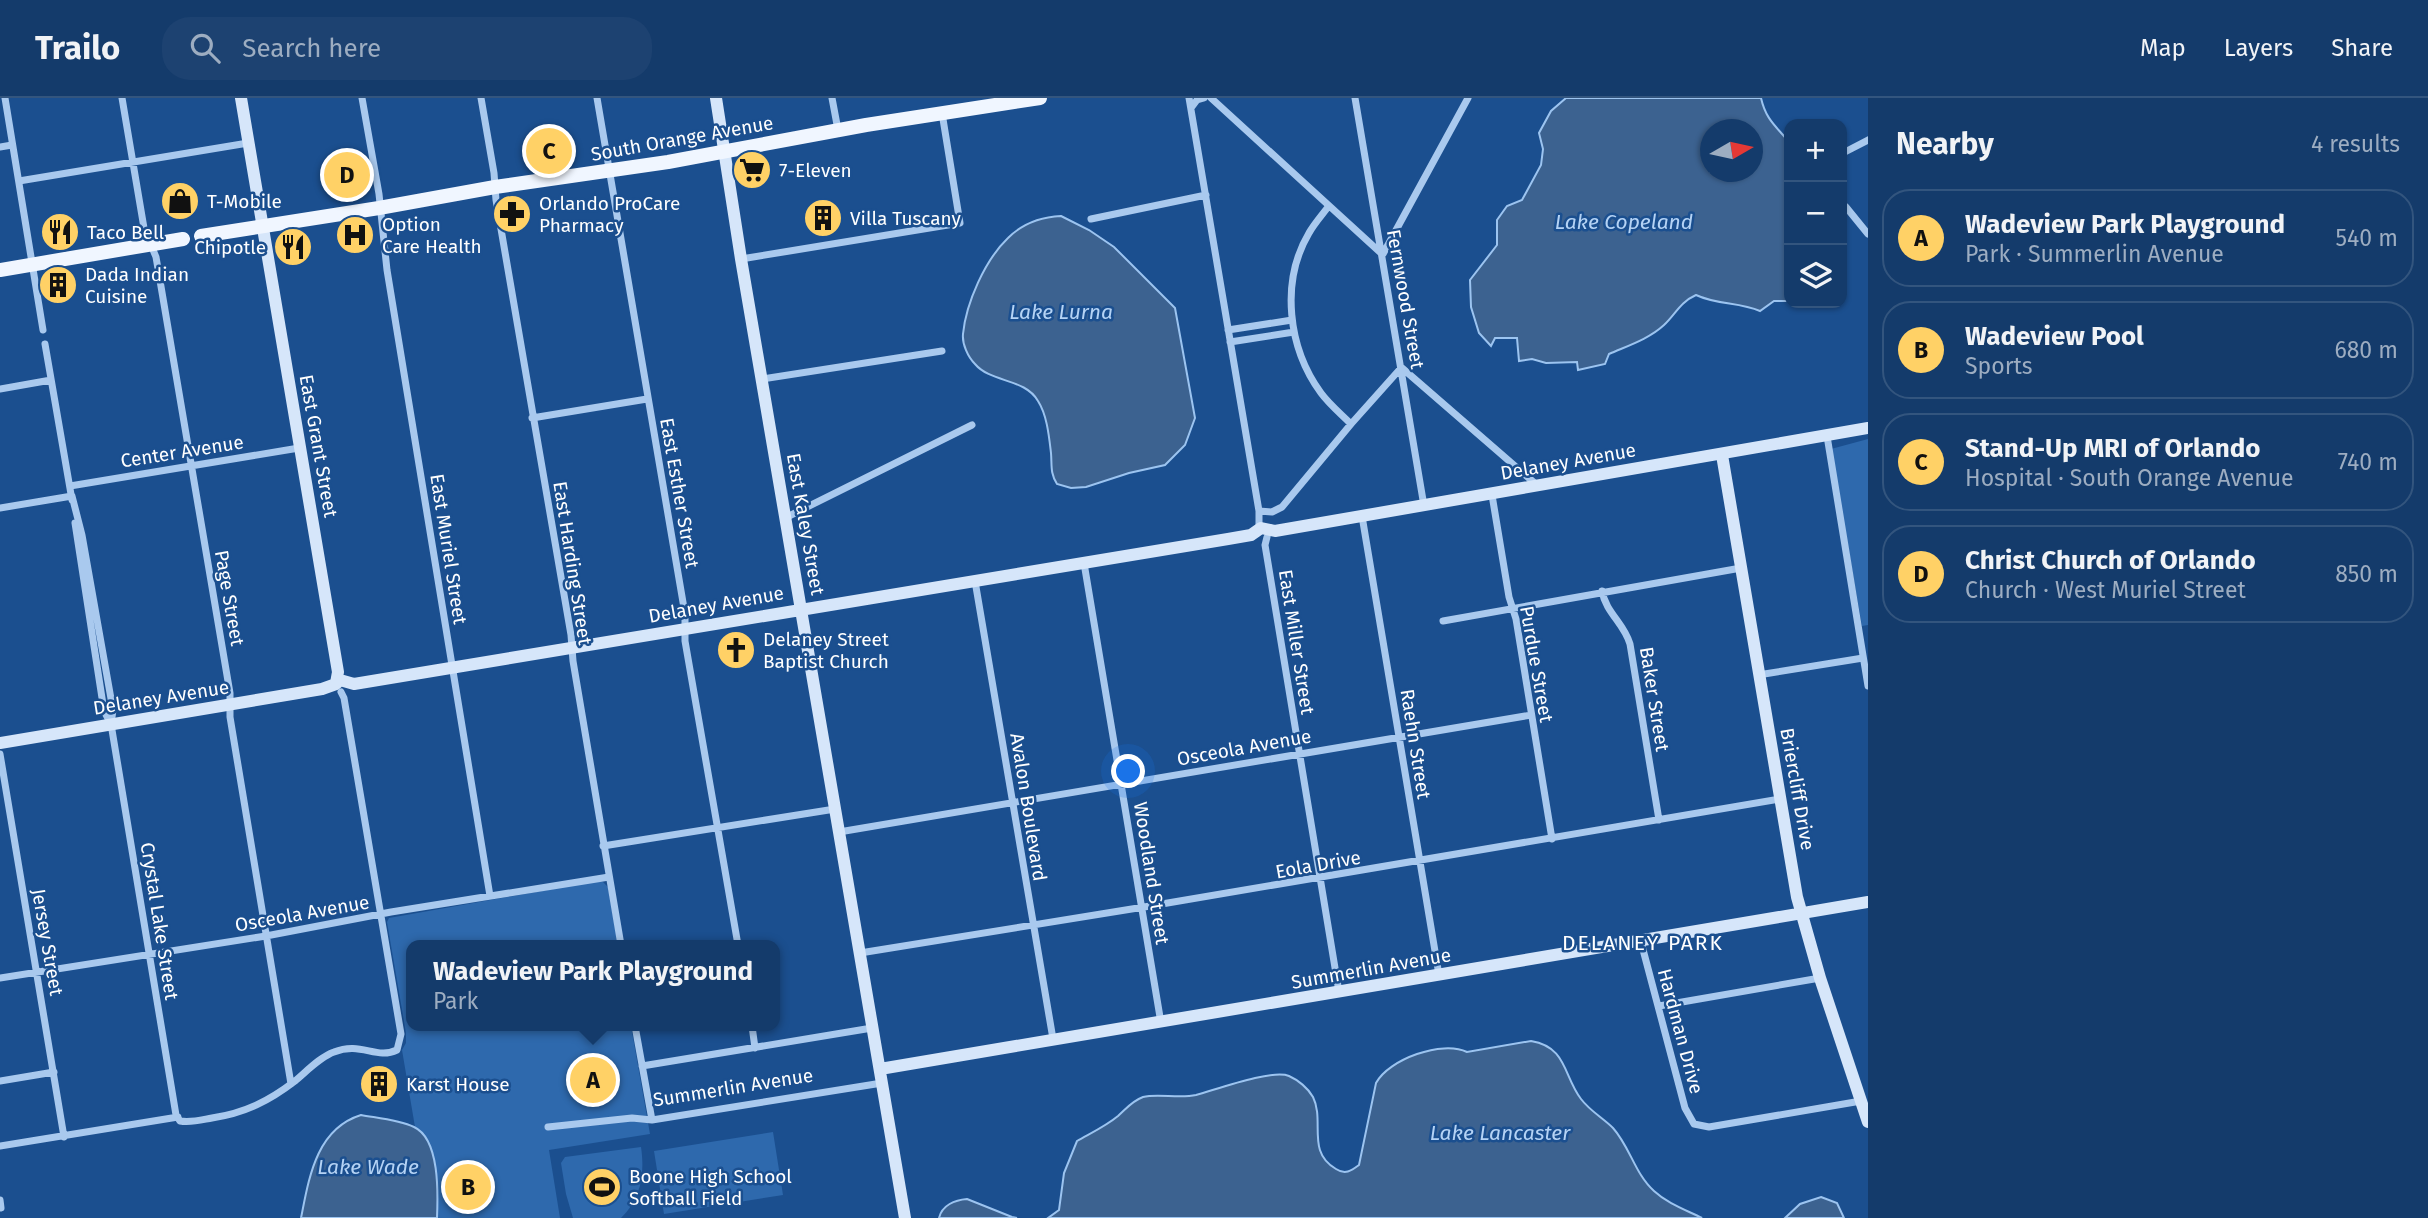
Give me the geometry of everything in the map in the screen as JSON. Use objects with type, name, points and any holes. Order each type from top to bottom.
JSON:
[{"type":"main road","name":"South Orange Avenue","points":[[201,236],[725,152],[947,108],[1040,98]]},
{"type":"main road","name":"South Orange Avenue","points":[[0,270],[183,239]]},
{"type":"street","points":[[5,98],[43,330]]},
{"type":"street","name":"Page Street","points":[[122,98],[144,228],[156,257],[230,693],[232,730],[291,1084]]},
{"type":"street","name":"East Grant Street","points":[[241,98],[401,1034],[397,1050],[384,1054],[360,1047],[342,1049],[324,1057],[291,1084]]},
{"type":"street","name":"East Muriel Street","points":[[362,98],[387,268],[490,896]]},
{"type":"street","name":"East Harding Street","points":[[481,98],[620,940]]},
{"type":"street","name":"East Esther Street","points":[[597,98],[685,614],[685,641],[737,940]]},
{"type":"street","name":"East Kaley Street","points":[[716,98],[741,259],[882,1083]]},
{"type":"street","points":[[832,98],[838,130]]},
{"type":"street","points":[[1189,98],[1259,510],[1272,512],[1282,507],[1401,368],[1538,486]]},
{"type":"street","points":[[1191,111],[1197,100],[1208,98],[1382,254],[1468,98]]},
{"type":"street","name":"Fernwood Street","points":[[1355,98],[1424,506]]},
{"type":"street","points":[[741,259],[960,223],[947,108]]},
{"type":"street","points":[[1847,151],[1868,140]]},
{"type":"street","points":[[19,181],[248,143]]},
{"type":"street","points":[[0,147],[12,145]]},
{"type":"street","points":[[1091,219],[1206,195]]},
{"type":"street","points":[[1328,207],[1309,233],[1295,266],[1292,320],[1307,370],[1321,393],[1351,424]]},
{"type":"street","points":[[1847,208],[1868,234]]},
{"type":"street","name":"South Orange Avenue","points":[[183,239],[201,236]]},
{"type":"street","points":[[1228,330],[1292,320]]},
{"type":"street","points":[[1230,342],[1294,332]]},
{"type":"street","name":"Crystal Lake Street","points":[[45,344],[72,496],[104,711],[111,724],[179,1119]]},
{"type":"street","points":[[762,379],[942,351]]},
{"type":"street","points":[[0,389],[51,380]]},
{"type":"street","points":[[533,418],[647,399]]},
{"type":"street","points":[[785,518],[972,425]]},
{"type":"street","name":"Delaney Avenue","points":[[0,743],[1492,495],[1868,428]]},
{"type":"street","points":[[1827,436],[1864,632],[1863,658],[1868,686]]},
{"type":"street","name":"Center Avenue","points":[[70,486],[299,448]]},
{"type":"street","name":"Briercliff Drive","points":[[1722,454],[1801,914],[1862,1092],[1868,1122]]},
{"type":"street","name":"Purdue Street","points":[[1492,495],[1552,839]]},
{"type":"street","points":[[0,508],[72,496]]},
{"type":"street","name":"East Miller Street","points":[[1259,510],[1339,993]]},
{"type":"street","name":"Raehn Street","points":[[1362,516],[1439,976]]},
{"type":"street","name":"Woodland Street","points":[[1084,563],[1161,1023]]},
{"type":"street","points":[[1443,621],[1741,568]]},
{"type":"street","name":"Avalon Boulevard","points":[[975,581],[1053,1039]]},
{"type":"street","name":"Baker Street","points":[[1602,591],[1608,611],[1622,627],[1630,644],[1659,820]]},
{"type":"street","points":[[1758,675],[1863,658]]},
{"type":"street","name":"Osceola Avenue","points":[[839,832],[1531,715]]},
{"type":"street","name":"Jersey Street","points":[[0,754],[64,1137]]},
{"type":"street","name":"Eola Drive","points":[[860,953],[1321,880],[1780,799]]},
{"type":"street","points":[[603,846],[835,809]]},
{"type":"street","name":"Osceola Avenue","points":[[0,978],[609,877]]},
{"type":"street","name":"Summerlin Avenue","points":[[880,1069],[1868,902]]},
{"type":"street","name":"Hardman Drive","points":[[1641,942],[1685,1108],[1694,1124],[1709,1127],[1862,1092]]},
{"type":"street","points":[[1659,1006],[1821,978]]},
{"type":"street","points":[[642,1066],[872,1028]]},
{"type":"street","points":[[636,1031],[652,1120]]},
{"type":"street","points":[[753,1031],[755,1048]]},
{"type":"street","points":[[0,1081],[54,1072]]},
{"type":"street","points":[[882,1083],[905,1218]]},
{"type":"street","name":"Summerlin Avenue","points":[[548,1127],[632,1118],[652,1120],[882,1083]]},
{"type":"street","points":[[0,1146],[179,1119],[189,1122],[239,1113],[271,1099],[291,1084]]},
{"type":"shaded area","points":[[1868,439],[1868,625],[1862,626],[1831,449]]},
{"type":"shaded area","points":[[598,881],[608,887],[617,940],[406,940],[406,1031],[632,1031],[650,1134],[549,1150],[560,1218],[437,1218],[435,1164],[425,1137],[415,1127],[402,1050],[406,1043],[406,1033],[387,922],[389,918]]},
{"type":"shaded area","points":[[773,1132],[783,1195],[664,1214],[654,1151]]},
{"type":"shaded area","name":"Boone High School Softball Field","points":[[641,1147],[640,1186],[628,1211],[621,1218],[573,1218],[561,1163],[565,1157]]},
{"type":"water","name":"Lake Copeland","points":[[1566,98],[1761,98],[1769,117],[1784,136],[1784,301],[1774,301],[1760,311],[1696,295],[1682,305],[1658,330],[1609,354],[1605,364],[1578,370],[1577,362],[1546,363],[1532,359],[1519,361],[1517,338],[1495,338],[1491,346],[1479,333],[1471,307],[1470,280],[1497,245],[1497,220],[1507,206],[1522,200],[1541,165],[1543,149],[1539,133],[1551,111]]},
{"type":"water","name":"Lake Lurna","points":[[1061,216],[1114,247],[1175,308],[1195,418],[1185,445],[1165,465],[1086,487],[1071,488],[1057,484],[1053,476],[1047,426],[1038,401],[1025,388],[982,370],[972,361],[963,338],[972,296],[984,270],[1000,247],[1026,225],[1039,219]]},
{"type":"water","name":"Lake Lancaster","points":[[1531,1041],[1543,1044],[1558,1056],[1581,1099],[1613,1128],[1647,1184],[1659,1196],[1702,1218],[1048,1218],[1059,1210],[1064,1173],[1077,1141],[1108,1123],[1143,1097],[1196,1095],[1270,1075],[1289,1076],[1313,1097],[1321,1154],[1336,1169],[1345,1172],[1359,1165],[1376,1083],[1392,1066],[1431,1050],[1444,1048],[1467,1052]]},
{"type":"water","name":"Lake Wade","points":[[361,1115],[402,1123],[422,1133],[429,1143],[436,1168],[437,1218],[301,1218],[307,1187],[324,1143],[334,1131]]},
{"type":"water","points":[[462,1173],[484,1188],[475,1201],[453,1186]]},
{"type":"water","points":[[1821,1197],[1837,1203],[1844,1218],[1785,1218],[1800,1204]]},
{"type":"water","points":[[967,1199],[1017,1218],[939,1218],[950,1204]]},
{"type":"place","name":"Stand-Up MRI of Orlando","points":[[549,151]]},
{"type":"place","name":"7-Eleven","points":[[752,170]]},
{"type":"place","name":"Christ Church of Orlando","points":[[347,175]]},
{"type":"place","name":"T-Mobile","points":[[180,201]]},
{"type":"place","name":"Orlando ProCare Pharmacy","points":[[512,214]]},
{"type":"place","name":"Villa Tuscany","points":[[823,218]]},
{"type":"place","name":"Taco Bell","points":[[60,232]]},
{"type":"place","name":"Option Care Health","points":[[355,235]]},
{"type":"place","name":"Chipotle","points":[[293,247]]},
{"type":"place","name":"Dada Indian Cuisine","points":[[58,285]]},
{"type":"place","name":"Delaney Street Baptist Church","points":[[736,650]]},
{"type":"place","name":"Wadeview Park Playground","points":[[593,1080]]},
{"type":"place","name":"Karst House","points":[[379,1084]]},
{"type":"place","name":"Wadeview Pool","points":[[468,1187]]},
{"type":"place","name":"Boone High School Softball Field","points":[[602,1187]]},
{"type":"district","name":"DELANEY PARK","points":[[1643,943]]}]
